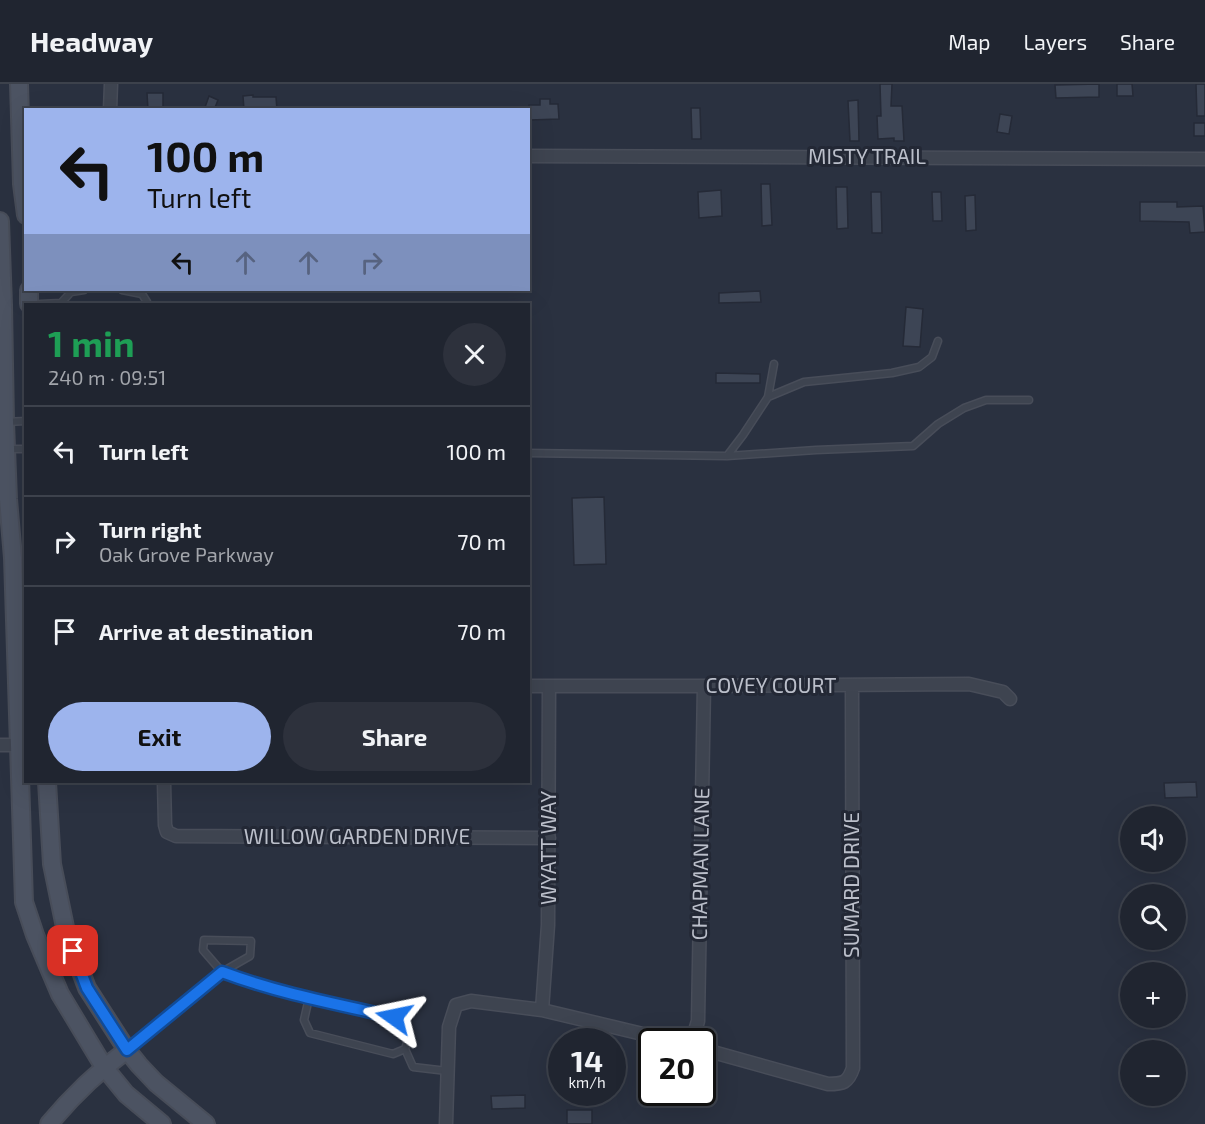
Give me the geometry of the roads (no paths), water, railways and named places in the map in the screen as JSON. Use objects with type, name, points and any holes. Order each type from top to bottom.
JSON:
[{"type":"main road","points":[[20,84],[24,200]]},
{"type":"main road","points":[[0,221],[8,499],[23,745],[24,902],[60,994],[104,1067],[126,1094],[162,1124]]},
{"type":"main road","points":[[47,783],[52,864],[66,932],[87,988],[139,1065],[156,1083],[206,1124]]},
{"type":"main road","points":[[49,1124],[69,1100],[104,1067],[127,1050]]},
{"type":"street","points":[[110,108],[111,84]]},
{"type":"street","name":"MISTY TRAIL","points":[[530,156],[1205,159]]},
{"type":"street","name":"COVEY COURT","points":[[530,686],[969,684],[1003,692],[1010,699]]},
{"type":"street","name":"SUMARD DRIVE","points":[[716,1053],[828,1084],[840,1084],[850,1078],[853,1068],[852,685]]},
{"type":"street","name":"WYATT WAY","points":[[542,1010],[548,925],[549,686]]},
{"type":"street","name":"CHAPMAN LANE","points":[[696,1028],[698,1021],[704,686]]},
{"type":"street","points":[[0,745],[23,745]]},
{"type":"street","name":"WILLOW GARDEN DRIVE","points":[[164,783],[165,825],[167,832],[176,836],[549,838]]},
{"type":"street","points":[[446,1124],[448,1027],[456,1005],[471,1001],[542,1010],[638,1033]]},
{"type":"lane","points":[[63,303],[71,292],[78,291]]},
{"type":"lane","points":[[127,291],[142,294],[147,303]]},
{"type":"lane","points":[[768,397],[804,382],[892,374],[919,367],[932,357],[938,341]]},
{"type":"lane","points":[[727,456],[768,397],[774,364]]},
{"type":"lane","points":[[530,453],[727,456],[914,446],[938,424],[964,408],[986,400],[1029,400]]},
{"type":"lane","points":[[5,422],[24,421]]},
{"type":"lane","points":[[6,449],[24,449]]},
{"type":"lane","points":[[127,1050],[222,972],[250,956],[251,941],[204,940],[203,950],[222,972],[255,984],[394,1017],[406,1023],[409,1036],[405,1049],[413,1067],[447,1071]]},
{"type":"lane","points":[[309,998],[304,1020],[310,1033],[393,1054],[405,1049]]}]
